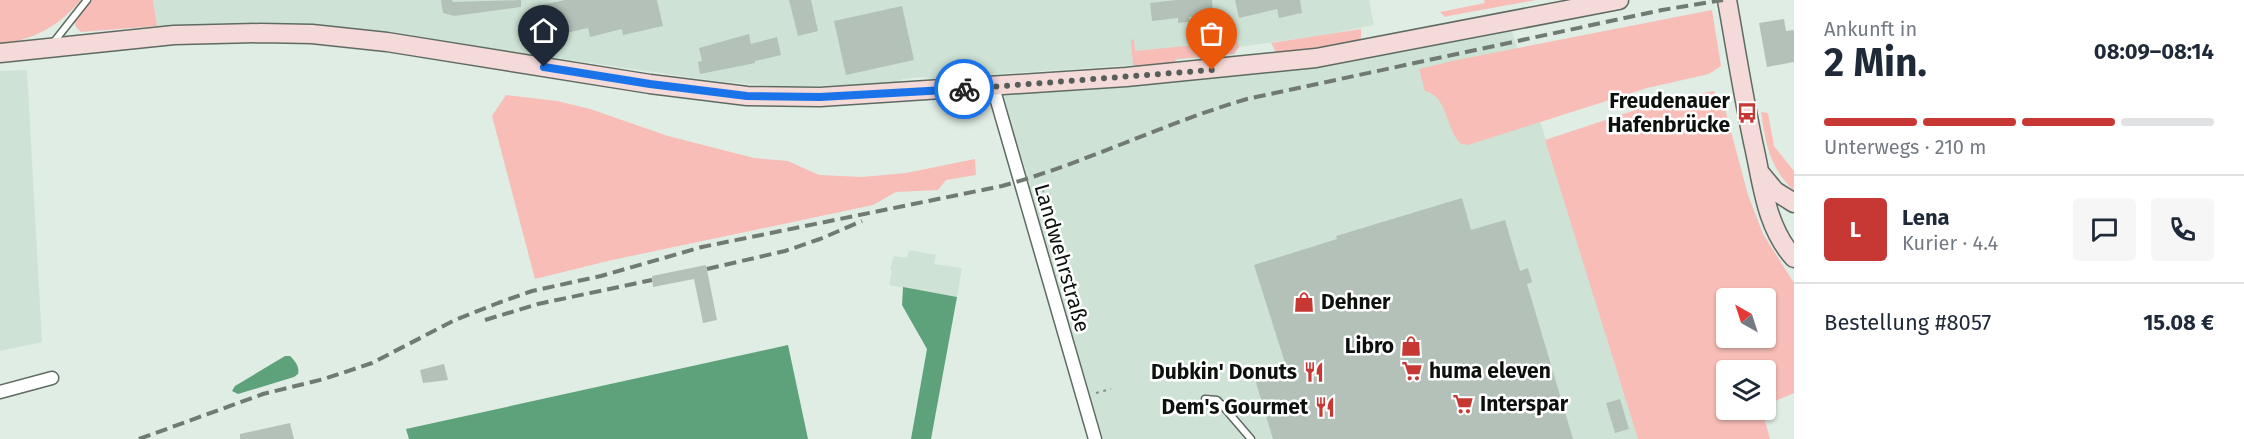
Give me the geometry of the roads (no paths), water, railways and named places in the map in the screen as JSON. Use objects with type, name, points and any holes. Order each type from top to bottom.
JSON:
[{"type":"street","points":[[0,53],[174,35],[291,34],[387,42],[628,80],[747,96],[820,97],[993,87],[1197,71],[1316,58],[1619,0]]},
{"type":"street","points":[[1727,0],[1764,199],[1773,224],[1794,258]]},
{"type":"street","name":"Landwehrstraße","points":[[993,87],[1095,439]]},
{"type":"street","points":[[1760,172],[1775,191],[1794,204]]},
{"type":"street","points":[[0,392],[52,378]]},
{"type":"lane","points":[[49,48],[87,0]]},
{"type":"lane","points":[[1204,399],[1217,400],[1251,439]]},
{"type":"railway","points":[[139,439],[263,394],[324,379],[372,363],[455,320],[532,291],[601,276],[702,247],[1002,186],[1064,166],[1186,119],[1247,99],[1662,10],[1723,0]]},
{"type":"railway","points":[[707,269],[785,251],[862,221]]},
{"type":"railway","points":[[485,320],[538,304],[652,280]]},
{"type":"place","name":"Freudenauer Hafenbrücke","points":[[1747,113]]},
{"type":"place","name":"Dehner","points":[[1304,302]]},
{"type":"place","name":"Libro","points":[[1411,346]]},
{"type":"place","name":"huma eleven","points":[[1412,371]]},
{"type":"place","name":"Dubkin' Donuts","points":[[1314,372]]},
{"type":"place","name":"Interspar","points":[[1463,404]]},
{"type":"place","name":"Dem's Gourmet","points":[[1325,407]]}]
